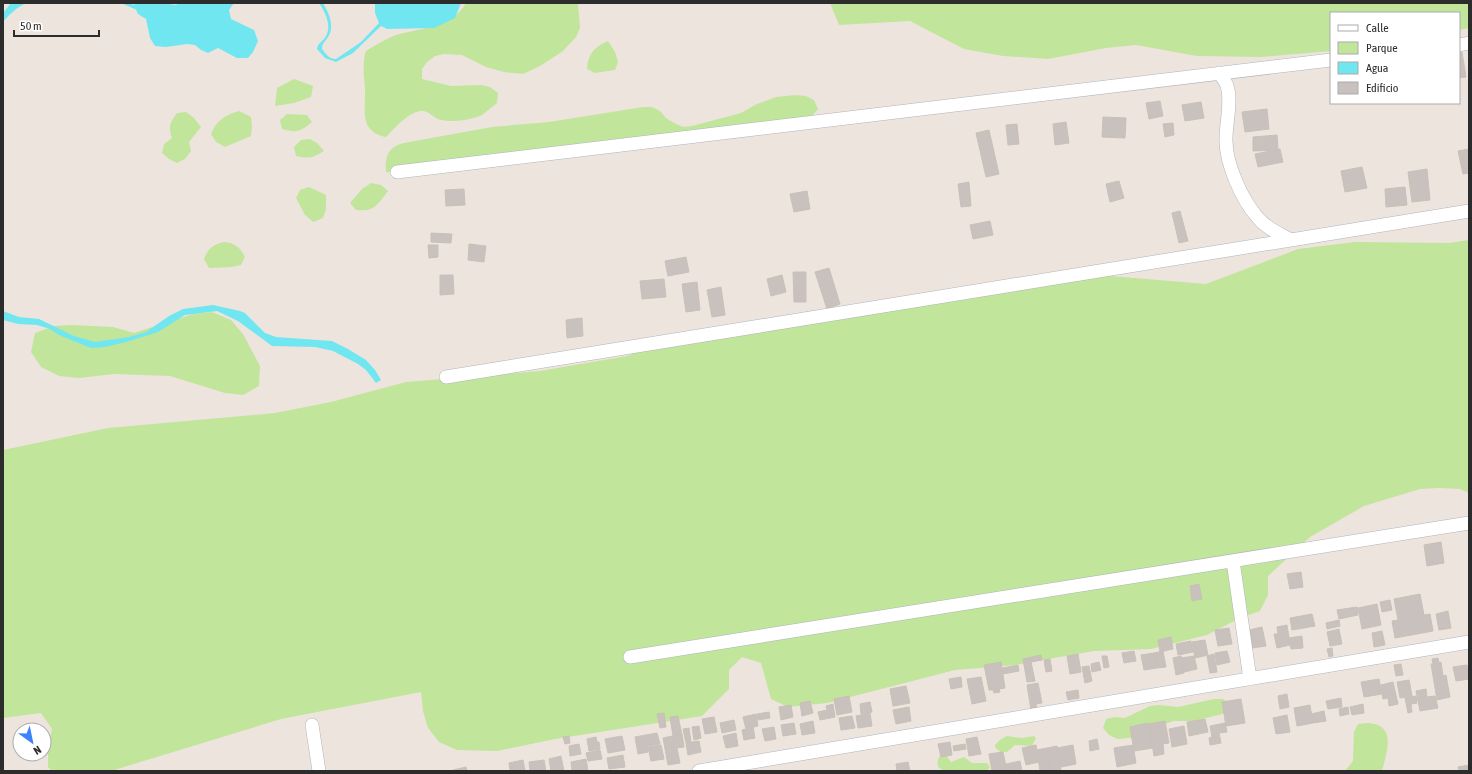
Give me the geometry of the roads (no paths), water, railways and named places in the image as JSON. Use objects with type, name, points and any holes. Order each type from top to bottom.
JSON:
[{"type":"street","points":[[397,172],[1330,60]]},
{"type":"street","points":[[1219,73],[1227,86],[1229,96],[1226,140],[1230,162],[1239,190],[1259,219],[1272,230],[1291,240]]},
{"type":"street","points":[[446,377],[1469,211]]},
{"type":"street","points":[[630,657],[1469,523]]},
{"type":"street","points":[[1233,561],[1250,679]]},
{"type":"street","points":[[699,771],[1469,642]]},
{"type":"street","points":[[312,725],[320,771]]},
{"type":"water","points":[[11,3],[26,3],[13,11],[3,22],[3,13]]},
{"type":"water","points":[[135,3],[163,3],[176,5],[180,3],[234,3],[229,10],[231,19],[254,30],[258,41],[253,52],[248,58],[237,58],[218,48],[208,53],[195,45],[187,44],[166,47],[155,46],[150,38],[146,19],[138,14],[134,5]]},
{"type":"water","points":[[319,3],[323,3],[331,24],[330,33],[323,44],[322,49],[330,57],[336,59],[361,42],[379,23],[375,13],[375,3],[461,3],[455,18],[434,28],[387,29],[381,26],[353,53],[336,62],[325,58],[317,49],[318,45],[328,32],[328,23]]},
{"type":"water","points":[[213,305],[245,313],[265,333],[276,337],[332,341],[366,360],[381,380],[376,383],[366,370],[358,364],[333,351],[315,347],[272,346],[238,321],[217,311],[185,315],[158,332],[126,342],[105,347],[91,348],[59,335],[50,329],[37,325],[18,324],[3,320],[3,311],[19,317],[39,319],[74,336],[95,342],[129,337],[146,332],[169,316],[183,309]]},
{"type":"waterway","points":[[125,3],[139,9]]}]
